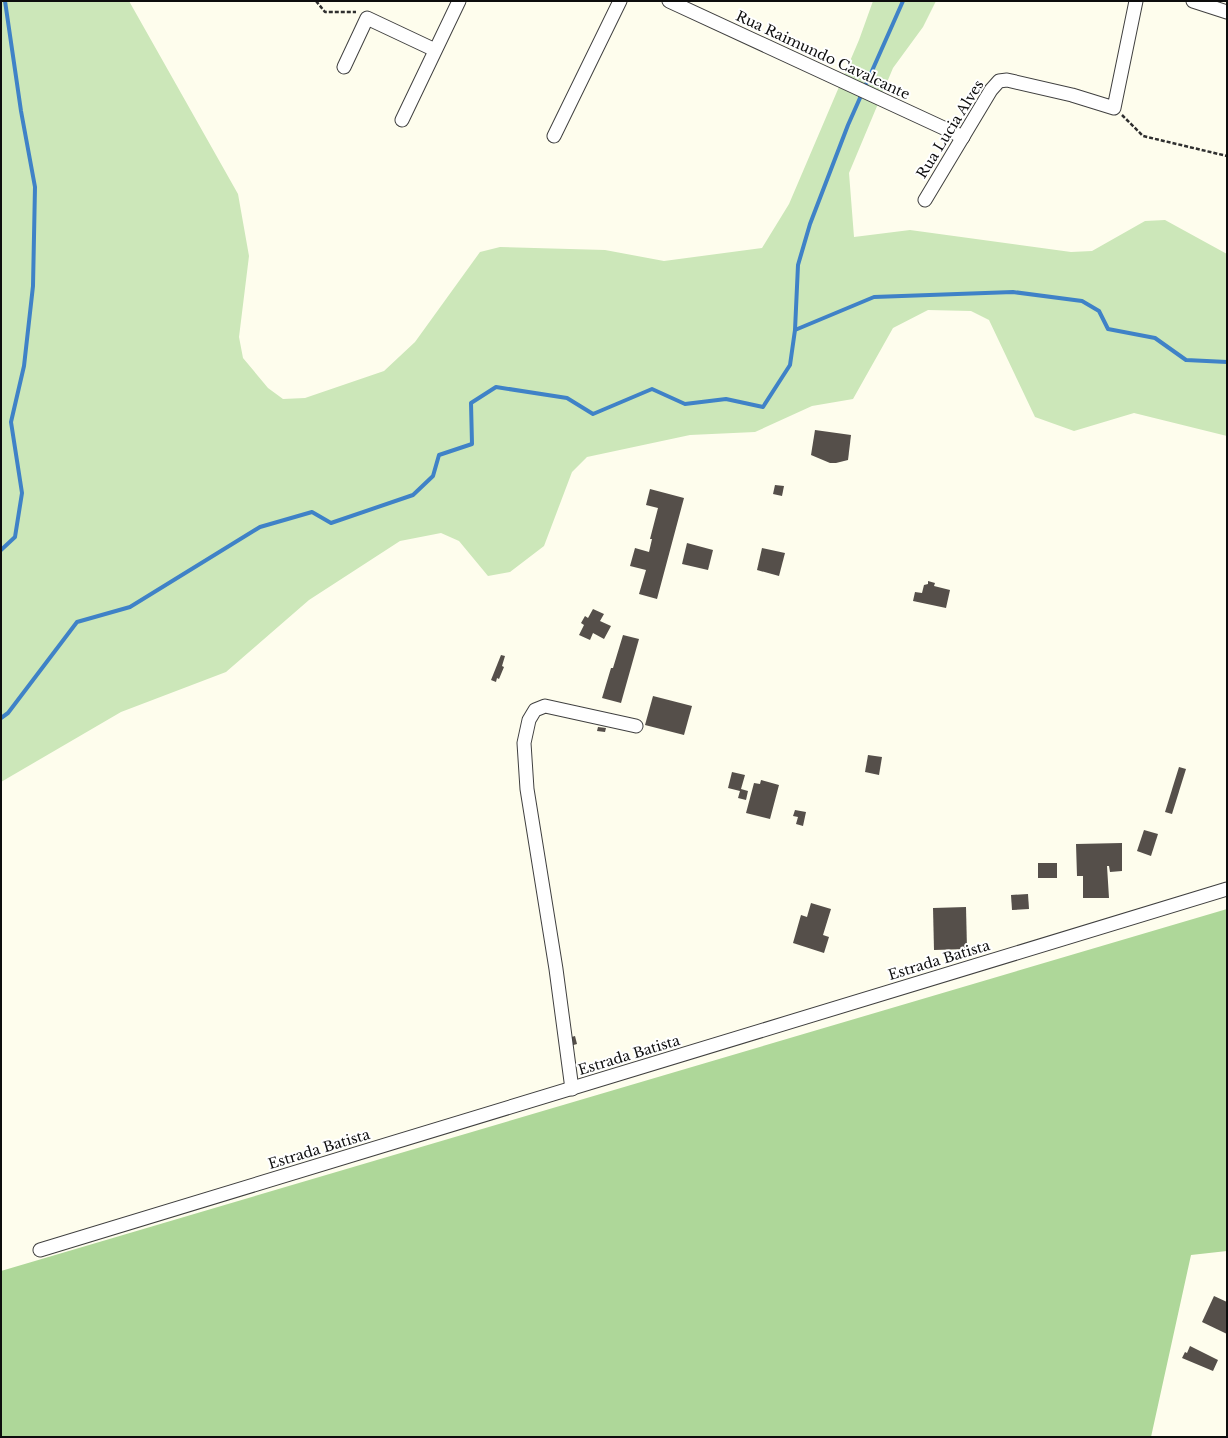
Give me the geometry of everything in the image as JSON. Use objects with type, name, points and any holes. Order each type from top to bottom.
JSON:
[{"type":"street","points":[[402,120],[459,1]]},
{"type":"street","points":[[554,136],[620,1]]},
{"type":"street","name":"Rua Raimundo Cavalcante","points":[[669,1],[964,137]]},
{"type":"street","points":[[1114,108],[1136,1]]},
{"type":"street","points":[[1193,1],[1227,12]]},
{"type":"street","points":[[344,67],[367,18],[435,50]]},
{"type":"street","name":"Rua Lucia Alves","points":[[925,200],[995,85],[1003,80],[1038,86],[1114,108]]},
{"type":"street","points":[[572,1089],[556,969],[527,788],[524,756],[526,730],[535,710],[545,706],[636,726]]},
{"type":"street","name":"Estrada Batista","points":[[40,1250],[1227,889]]},
{"type":"path","points":[[316,1],[325,12],[359,12],[367,18]]},
{"type":"path","points":[[1114,108],[1143,136],[1227,156]]},
{"type":"green space","points":[[1,1],[129,1],[238,194],[249,256],[239,337],[243,358],[268,388],[283,399],[305,398],[384,371],[415,342],[480,252],[500,247],[605,250],[664,261],[762,248],[789,204],[859,40],[873,1],[936,1],[923,27],[893,68],[849,173],[854,237],[910,230],[1071,252],[1092,251],[1145,221],[1165,220],[1227,254],[1227,436],[1134,413],[1074,431],[1035,417],[989,320],[971,311],[928,310],[893,328],[853,399],[812,406],[755,432],[690,435],[587,457],[572,472],[544,546],[510,572],[488,576],[459,541],[441,533],[400,541],[309,600],[226,672],[121,712],[1,782]]},
{"type":"green space","points":[[1227,909],[1227,1251],[1191,1255],[1151,1437],[1,1437],[1,1271]]},
{"type":"building","points":[[815,430],[851,435],[848,460],[830,463],[811,455]]},
{"type":"building","points":[[775,485],[784,486],[782,496],[773,494]]},
{"type":"building","points":[[650,489],[684,498],[657,599],[639,594],[646,570],[630,566],[635,548],[649,552],[652,539],[650,539],[658,508],[646,505]]},
{"type":"building","points":[[687,543],[713,550],[708,570],[682,564]]},
{"type":"building","points":[[762,548],[785,553],[779,576],[757,570]]},
{"type":"building","points":[[928,581],[935,583],[934,586],[950,590],[946,608],[913,601],[915,592],[922,593],[924,585],[928,584]]},
{"type":"building","points":[[593,609],[604,614],[600,621],[611,626],[604,639],[593,633],[590,640],[579,635],[584,625],[581,623],[585,616],[588,618]]},
{"type":"building","points":[[623,635],[639,639],[621,703],[602,698]]},
{"type":"building","points":[[501,655],[505,656],[502,666],[504,667],[499,679],[497,678],[496,682],[491,680]]},
{"type":"building","points":[[653,696],[692,706],[684,735],[645,725]]},
{"type":"building","points":[[598,727],[606,728],[605,732],[597,731]]},
{"type":"building","points":[[868,755],[882,757],[879,775],[865,772]]},
{"type":"building","points":[[1179,767],[1186,769],[1172,814],[1165,812]]},
{"type":"building","points":[[732,772],[745,775],[741,789],[748,791],[746,800],[738,798],[740,791],[728,788]]},
{"type":"building","points":[[761,780],[779,785],[770,819],[746,813],[754,783],[760,784]]},
{"type":"building","points":[[795,810],[806,812],[803,826],[796,824],[798,817],[793,816]]},
{"type":"building","points":[[1144,830],[1158,834],[1151,856],[1137,851]]},
{"type":"building","points":[[1122,843],[1122,871],[1110,872],[1109,866],[1107,866],[1109,898],[1083,898],[1083,876],[1077,876],[1076,844]]},
{"type":"building","points":[[1038,863],[1057,863],[1057,878],[1038,878]]},
{"type":"building","points":[[1028,894],[1029,909],[1012,910],[1011,895]]},
{"type":"building","points":[[811,903],[831,909],[823,935],[829,937],[824,953],[793,943],[801,915],[807,917]]},
{"type":"building","points":[[966,907],[967,949],[934,950],[933,908]]},
{"type":"building","points":[[575,1036],[577,1044],[570,1046],[568,1038]]},
{"type":"building","points":[[1214,1296],[1227,1302],[1227,1334],[1202,1322]]},
{"type":"building","points":[[1190,1346],[1218,1360],[1213,1371],[1182,1358],[1185,1352],[1187,1353]]},
{"type":"waterway","points":[[1,550],[15,537],[22,493],[11,422],[24,366],[33,286],[35,187],[21,111],[5,1]]},
{"type":"waterway","points":[[795,330],[798,265],[810,224],[848,125],[903,1]]},
{"type":"waterway","points":[[1,718],[8,713],[77,622],[130,607],[260,527],[312,512],[331,523],[413,495],[433,476],[439,455],[472,444],[471,403],[496,387],[567,398],[593,414],[652,389],[685,404],[726,399],[763,407],[790,365],[795,330],[874,297],[1013,292],[1082,301],[1099,311],[1108,329],[1155,338],[1186,360],[1227,362]]}]
